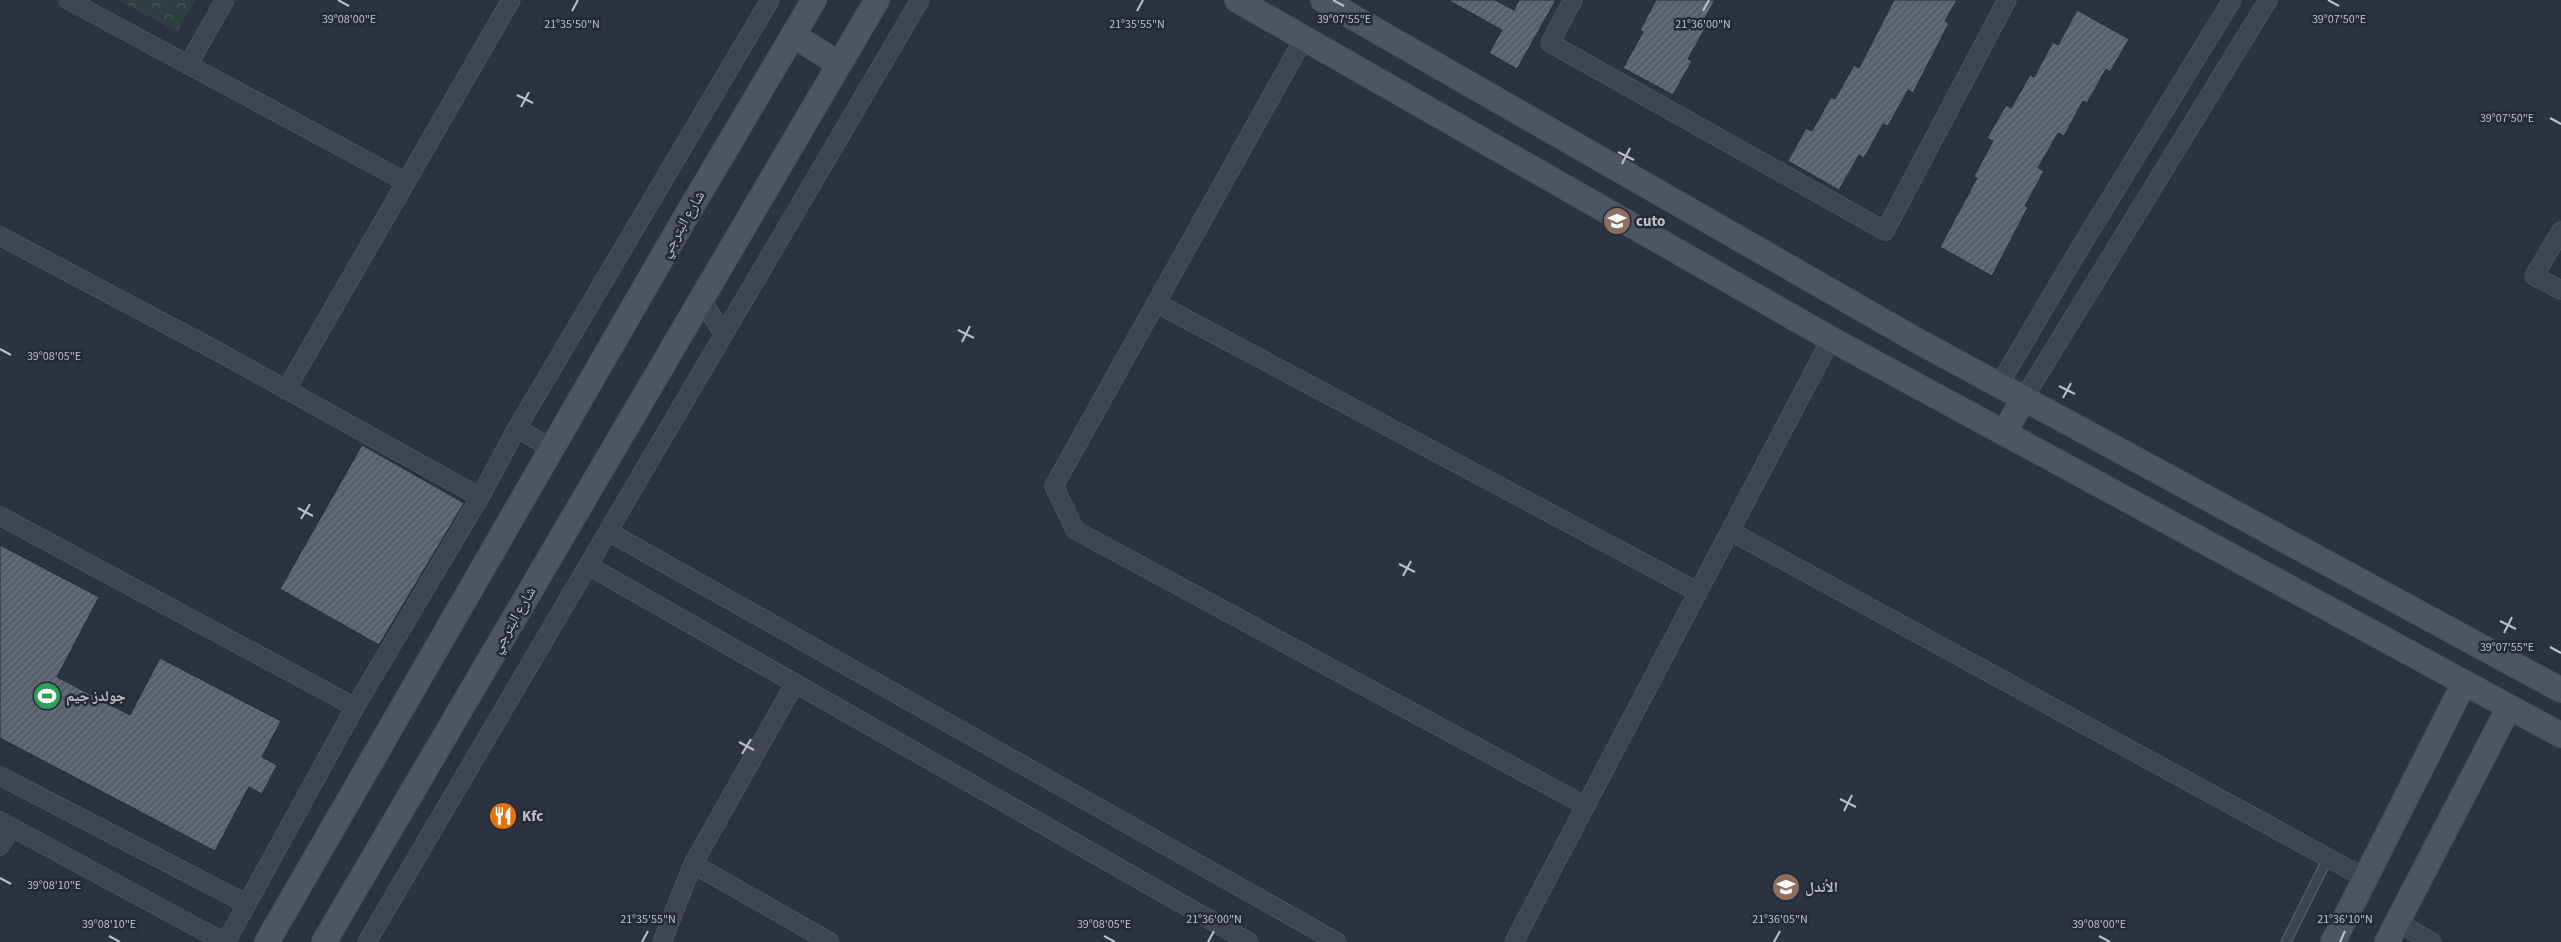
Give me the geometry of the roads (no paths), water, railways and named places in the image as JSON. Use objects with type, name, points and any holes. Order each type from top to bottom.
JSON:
[{"type":"street","points":[[68,0],[406,182]]},
{"type":"street","points":[[188,65],[225,0]]},
{"type":"street","points":[[286,390],[511,0]]},
{"type":"street","points":[[0,846],[5,824],[225,942],[355,707],[480,497],[517,428],[770,0]]},
{"type":"street","name":"شارع البترجي","points":[[267,942],[814,0]]},
{"type":"street","name":"شارع البترجي","points":[[324,942],[877,0]]},
{"type":"street","points":[[367,942],[920,0]]},
{"type":"street","points":[[1237,0],[1831,339],[2561,736]]},
{"type":"street","points":[[1323,0],[1916,340],[2561,690]]},
{"type":"street","points":[[1574,0],[1550,42],[1884,231],[2007,0]]},
{"type":"street","points":[[1999,385],[2069,266],[2232,0]]},
{"type":"street","points":[[2004,433],[2268,0]]},
{"type":"street","points":[[793,35],[839,64]]},
{"type":"street","points":[[1304,38],[1054,486],[1075,530],[1586,806]]},
{"type":"street","points":[[2561,231],[2534,276],[2561,290]]},
{"type":"street","points":[[0,236],[215,350],[480,497]]},
{"type":"street","points":[[701,299],[724,335]]},
{"type":"street","points":[[1156,303],[1698,592]]},
{"type":"street","points":[[1514,942],[1831,339]]},
{"type":"street","points":[[517,428],[552,449]]},
{"type":"street","points":[[0,516],[355,707]]},
{"type":"street","points":[[1730,531],[2365,878]]},
{"type":"street","points":[[609,532],[1337,942]]},
{"type":"street","points":[[589,566],[1249,942]]},
{"type":"street","points":[[662,942],[693,864],[795,683]]},
{"type":"street","points":[[2333,942],[2464,683]]},
{"type":"street","points":[[2432,942],[2392,932],[2508,707]]},
{"type":"street","points":[[0,776],[247,904]]},
{"type":"street","points":[[693,864],[830,942]]},
{"type":"lane","points":[[2286,942],[2328,858]]},
{"type":"place","name":"cuto","points":[[1617,221]]},
{"type":"place","name":"جولدز جيم","points":[[47,696]]},
{"type":"place","name":"Kfc","points":[[503,816]]},
{"type":"place","name":"الأندل","points":[[1786,887]]}]
